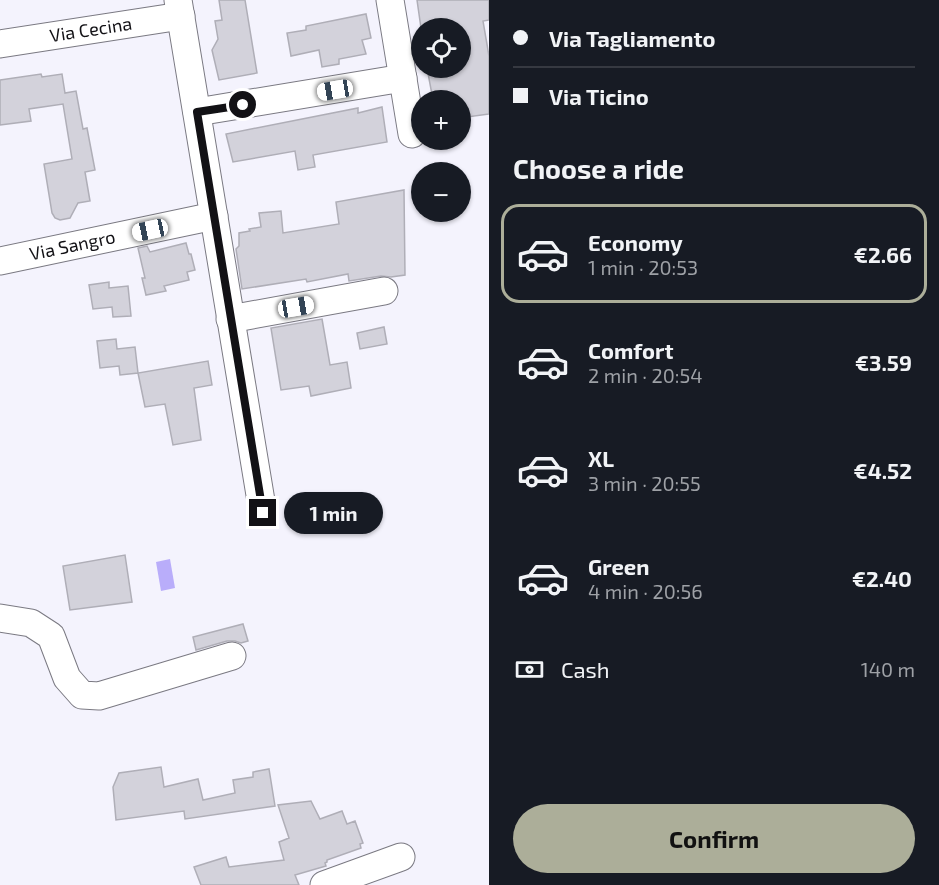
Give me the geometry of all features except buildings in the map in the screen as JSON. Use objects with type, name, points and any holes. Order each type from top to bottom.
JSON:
[{"type":"street","points":[[390,0],[411,128]]},
{"type":"street","points":[[179,8],[263,513]]},
{"type":"street","name":"Via Cecina","points":[[0,44],[179,8]]},
{"type":"street","points":[[197,112],[403,78]]},
{"type":"street","name":"Via Sangro","points":[[0,261],[214,216]]},
{"type":"street","points":[[230,319],[384,291]]},
{"type":"street","points":[[0,618],[31,623],[51,636],[68,678],[82,694],[99,696],[232,656]]},
{"type":"street","points":[[324,885],[401,857]]},
{"type":"shaded area","points":[[170,559],[175,588],[161,591],[156,562]]},
{"type":"route","points":[[243,105],[197,112],[263,513]]}]
